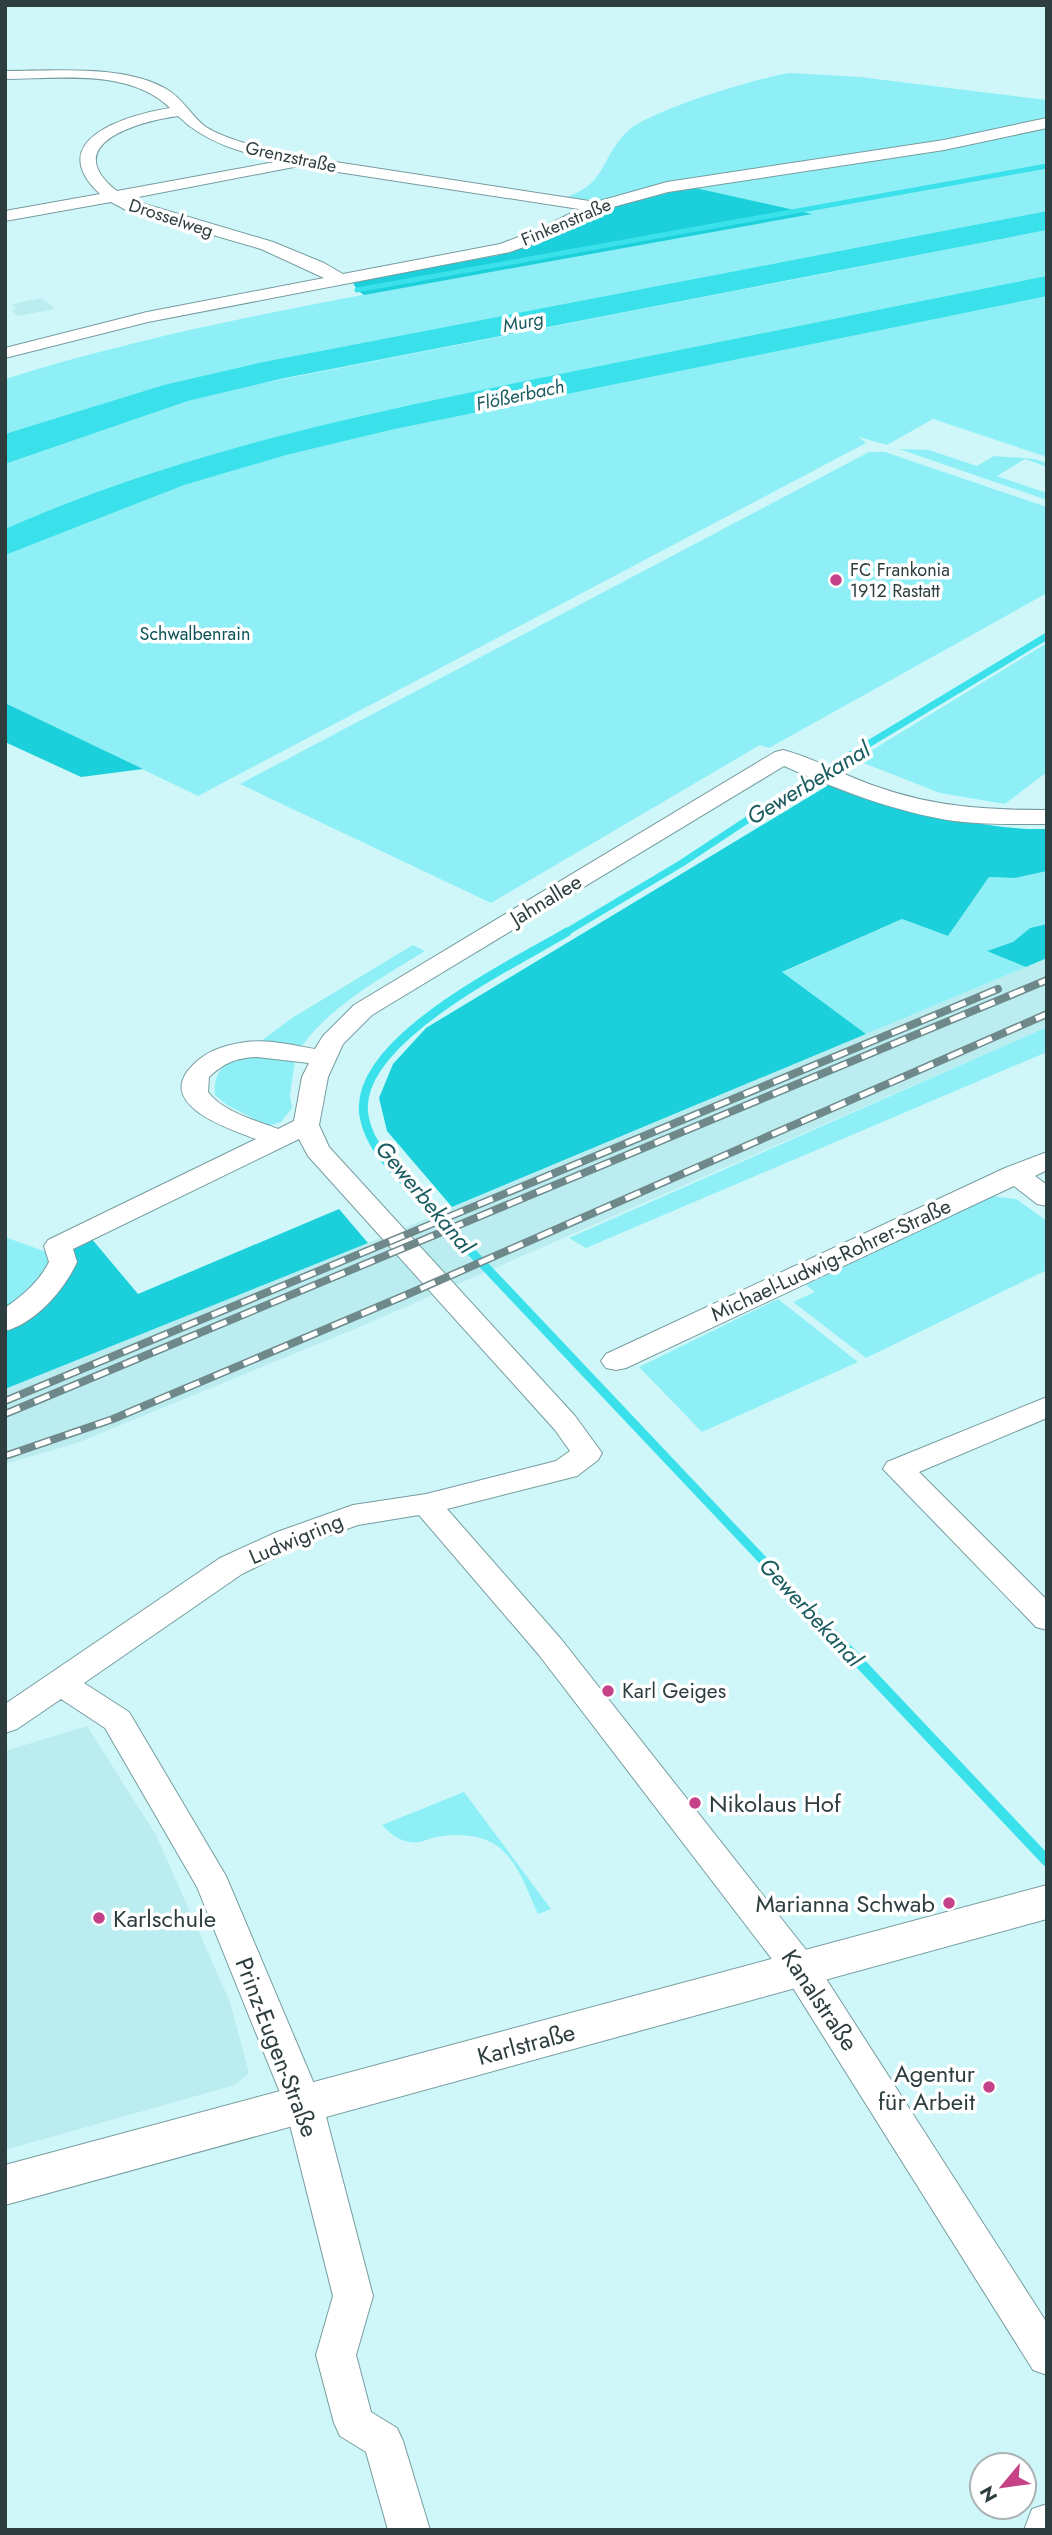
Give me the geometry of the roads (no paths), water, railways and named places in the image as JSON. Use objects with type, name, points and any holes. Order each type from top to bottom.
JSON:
[{"type":"street","name":"Grenzstraße","points":[[5,75],[91,75],[124,79],[163,93],[201,130],[217,139],[303,163],[444,182],[596,207]]},
{"type":"street","name":"Drosselweg","points":[[182,111],[134,121],[99,139],[91,148],[88,167],[96,182],[112,196],[149,212],[292,255],[326,270],[339,279]]},
{"type":"street","name":"Finkenstraße","points":[[5,353],[147,317],[504,248],[538,236],[596,207],[667,187],[944,145],[1047,123]]},
{"type":"street","points":[[5,216],[303,163]]},
{"type":"street","name":"Jahnallee","points":[[306,1125],[315,1077],[322,1058],[343,1027],[363,1010],[783,757],[840,782],[889,799],[943,812],[993,817],[1047,817]]},
{"type":"street","points":[[280,1139],[212,1109],[198,1099],[193,1088],[196,1076],[208,1064],[242,1050],[262,1048],[322,1058]]},
{"type":"street","points":[[5,1322],[40,1296],[56,1279],[63,1262],[58,1246],[306,1125]]},
{"type":"street","name":"Ludwigring","points":[[5,1721],[231,1566],[265,1550],[353,1515],[426,1504],[566,1469],[587,1453],[565,1423],[317,1150],[306,1125]]},
{"type":"street","name":"Michael-Ludwig-Rohrer-Straße","points":[[616,1361],[1047,1160]]},
{"type":"street","points":[[1015,1174],[1047,1198]]},
{"type":"street","points":[[1047,1407],[898,1469],[1047,1619]]},
{"type":"street","name":"Kanalstraße","points":[[426,1504],[550,1647],[801,1970],[1047,2358]]},
{"type":"street","name":"Prinz-Eugen-Straße","points":[[59,1682],[117,1720],[214,1885],[304,2105],[353,2296],[336,2355],[354,2423],[383,2441],[409,2530]]},
{"type":"street","name":"Karlstraße","points":[[5,2185],[1043,1903]]},
{"type":"street","points":[[1045,2530],[1047,2523]]},
{"type":"water","name":"Murg","points":[[1047,211],[1047,230],[280,379],[188,401],[5,464],[5,434],[164,385],[263,362]]},
{"type":"waterway","points":[[357,290],[1047,166]]},
{"type":"waterway","name":"Flößerbach","points":[[5,543],[57,520],[171,477],[275,446],[390,419],[1047,286]]},
{"type":"waterway","name":"Gewerbekanal","points":[[565,933],[682,863],[794,789],[1047,636]]},
{"type":"waterway","name":"Gewerbekanal","points":[[567,932],[476,985],[409,1033],[383,1060],[367,1088],[364,1116],[368,1129],[373,1142],[399,1176],[826,1627]]},
{"type":"waterway","name":"Gewerbekanal","points":[[824,1625],[1047,1861]]},
{"type":"railway","points":[[5,1414],[1047,980]]},
{"type":"railway","points":[[5,1401],[998,989]]},
{"type":"railway","points":[[5,1456],[113,1419],[406,1295],[1047,1014]]},
{"type":"place","name":"FC Frankonia 1912 Rastatt","points":[[836,580]]},
{"type":"place","name":"Karl Geiges","points":[[608,1691]]},
{"type":"place","name":"Nikolaus Hof","points":[[695,1803]]},
{"type":"place","name":"Marianna Schwab","points":[[949,1903]]},
{"type":"place","name":"Karlschule","points":[[99,1918]]},
{"type":"place","name":"Agentur für Arbeit","points":[[989,2087]]},
{"type":"park label","name":"Schwalbenrain","points":[[195,634]]}]
